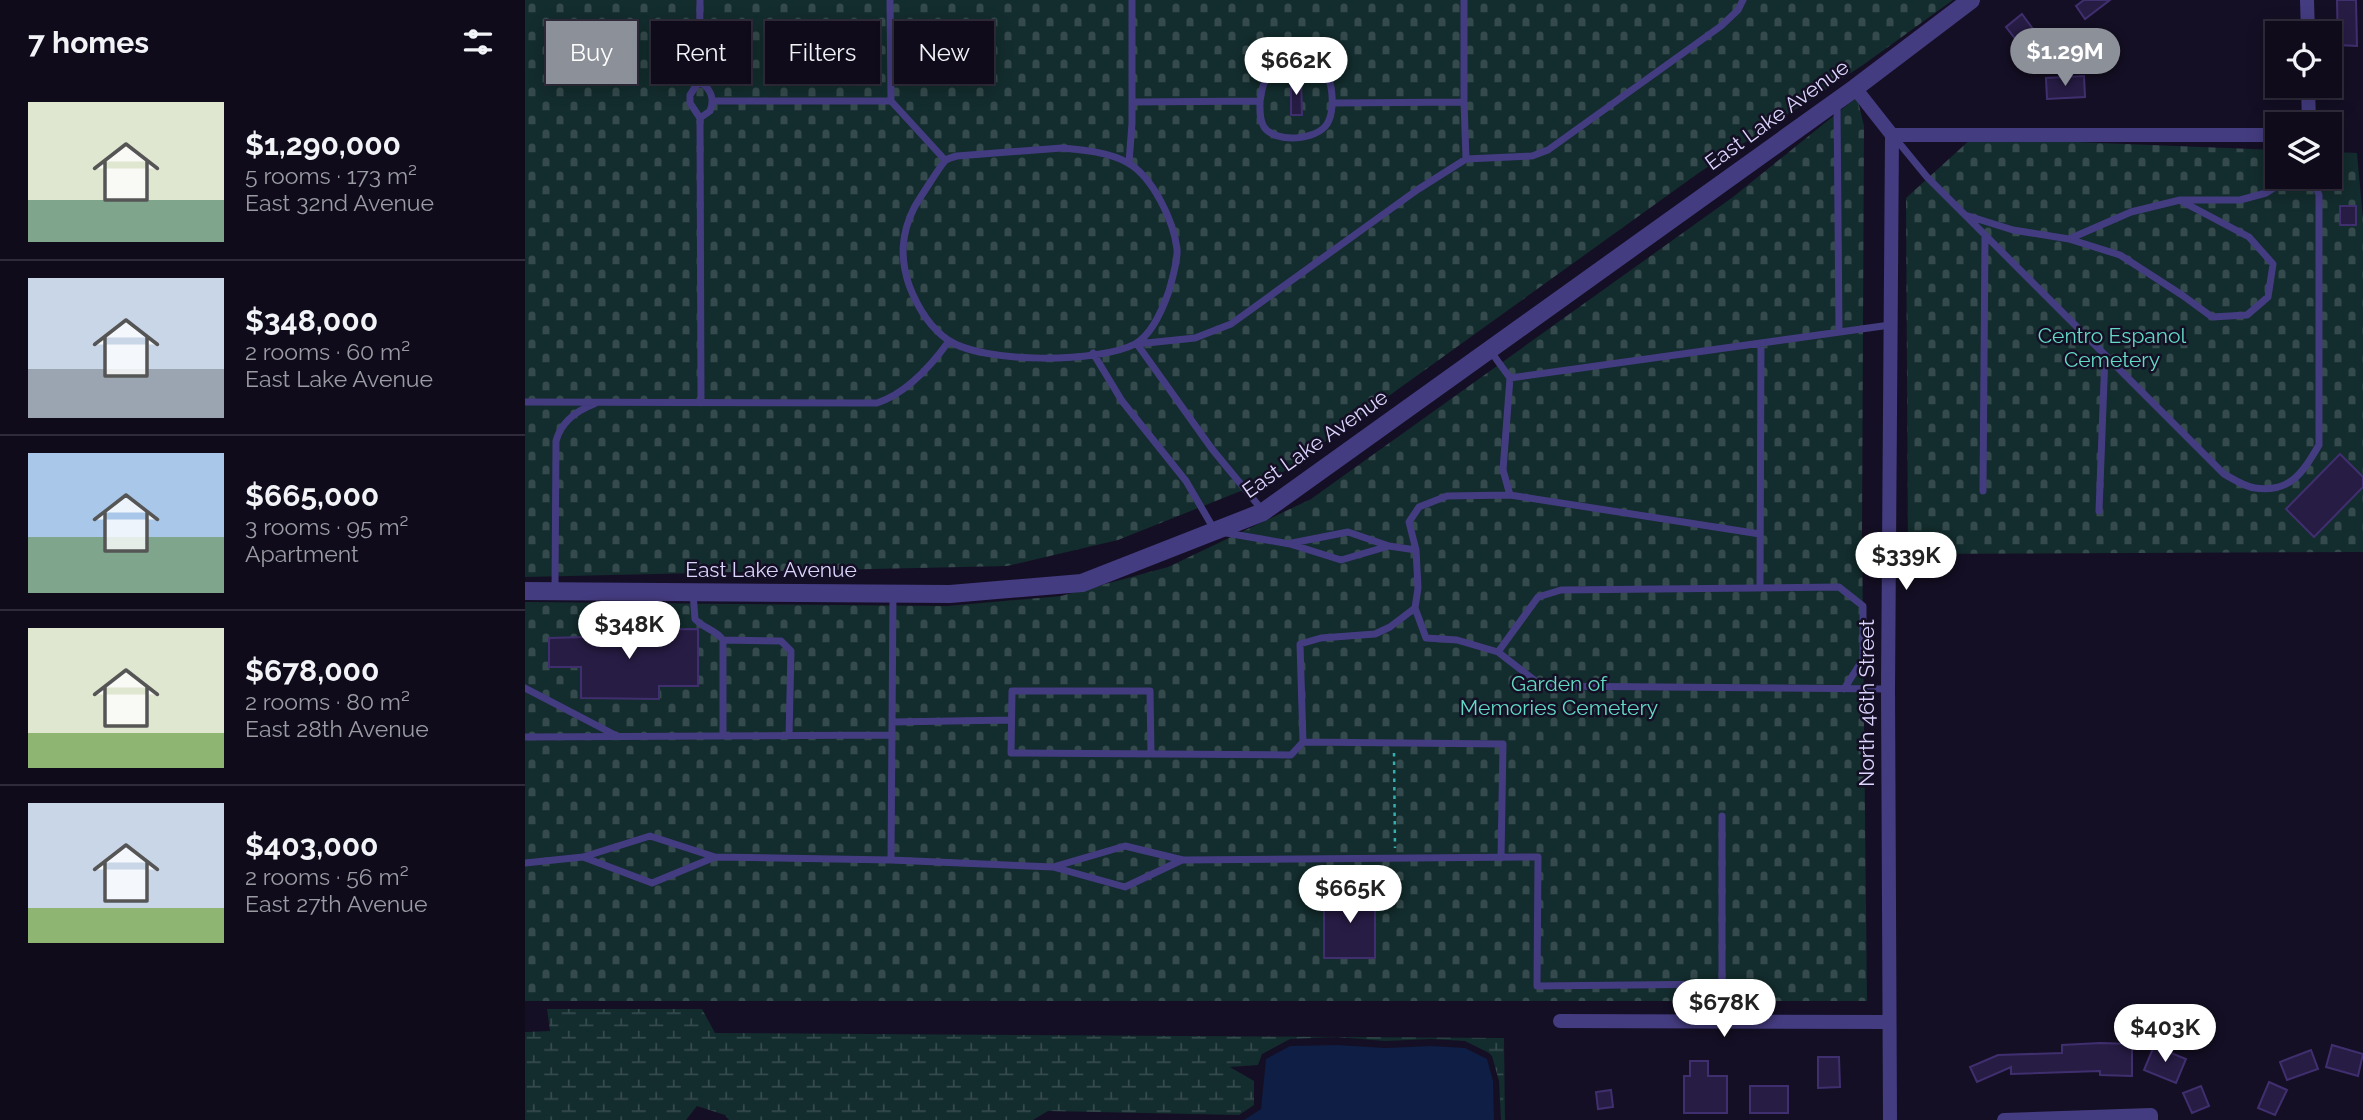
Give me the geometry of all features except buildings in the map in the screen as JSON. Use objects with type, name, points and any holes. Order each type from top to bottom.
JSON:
[{"type":"street","name":"East Lake Avenue","points":[[525,591],[950,594],[1082,583],[1263,512],[1855,88],[1971,0]]},
{"type":"street","points":[[2307,0],[2308,21]]},
{"type":"street","points":[[1855,88],[1892,135],[2265,135]]},
{"type":"street","name":"North 46th Street","points":[[1890,1120],[1888,689],[1892,135]]},
{"type":"street","points":[[1560,1021],[1889,1022]]},
{"type":"street","points":[[2004,1120],[2151,1117]]},
{"type":"lane","points":[[700,0],[700,21]]},
{"type":"lane","points":[[890,0],[891,101],[945,160]]},
{"type":"lane","points":[[1129,163],[1132,0]]},
{"type":"lane","points":[[1464,0],[1467,159]]},
{"type":"lane","points":[[1137,344],[1153,325],[1168,291],[1178,252],[1165,209],[1149,182],[1129,163],[1092,150],[1062,148],[985,153],[945,160],[910,216],[902,244],[903,268],[922,313],[930,325],[949,341],[972,351],[1002,356],[1049,358],[1094,354],[1137,344],[1195,338],[1231,324],[1417,190],[1467,159],[1532,156],[1548,149],[1721,26],[1738,10],[1743,0]]},
{"type":"lane","points":[[1281,68],[1319,68],[1327,75],[1331,86],[1329,122],[1321,132],[1308,136],[1278,136],[1265,129],[1260,116],[1260,101],[1263,85],[1271,74],[1281,68]]},
{"type":"lane","points":[[697,84],[690,95],[690,103],[700,118],[701,403]]},
{"type":"lane","points":[[700,118],[710,111],[712,101],[708,88],[703,84]]},
{"type":"lane","points":[[1837,100],[1839,332]]},
{"type":"lane","points":[[712,101],[891,101]]},
{"type":"lane","points":[[1132,102],[1260,101]]},
{"type":"lane","points":[[1332,103],[1464,102]]},
{"type":"lane","points":[[1892,135],[1927,177],[2224,474],[2254,488],[2286,486],[2303,472],[2319,444],[2319,195],[2312,177],[2291,177],[2266,193],[2240,200],[2180,200],[2131,212],[2069,239]]},
{"type":"lane","points":[[1965,215],[2013,230],[2069,239],[2120,255],[2212,317],[2247,315],[2268,297],[2273,264],[2249,237],[2180,200]]},
{"type":"lane","points":[[1983,491],[1985,235]]},
{"type":"lane","points":[[1510,378],[1890,324]]},
{"type":"lane","points":[[525,402],[877,403],[890,398],[914,381],[949,341]]},
{"type":"lane","points":[[1760,588],[1761,342]]},
{"type":"lane","points":[[1137,344],[1212,449],[1263,512]]},
{"type":"lane","points":[[1489,349],[1510,378],[1503,470],[1510,495]]},
{"type":"lane","points":[[1094,354],[1122,401],[1186,481],[1215,531],[1290,544],[1341,560],[1389,546]]},
{"type":"lane","points":[[2099,511],[2105,355]]},
{"type":"lane","points":[[555,591],[556,441],[559,429],[581,409],[601,402]]},
{"type":"lane","points":[[1760,534],[1510,495],[1447,496],[1419,507],[1409,522],[1416,550],[1418,588],[1415,608],[1426,638],[1457,640],[1498,652],[1542,687],[1888,689]]},
{"type":"lane","points":[[1290,544],[1348,532],[1389,546],[1416,550]]},
{"type":"lane","points":[[1498,652],[1538,597],[1561,590],[1839,587],[1863,606],[1863,659],[1844,689]]},
{"type":"lane","points":[[693,593],[695,619],[700,625],[718,633],[723,640],[723,736]]},
{"type":"lane","points":[[891,859],[893,593]]},
{"type":"lane","points":[[1151,754],[1150,691],[1012,691],[1010,753],[1291,755],[1303,742],[1300,644],[1321,638],[1375,634],[1415,608]]},
{"type":"lane","points":[[723,640],[781,641],[791,651],[789,736]]},
{"type":"lane","points":[[525,688],[620,737]]},
{"type":"lane","points":[[892,722],[1010,720]]},
{"type":"lane","points":[[525,737],[892,735]]},
{"type":"lane","points":[[1303,742],[1503,744],[1501,858]]},
{"type":"lane","points":[[1053,867],[1125,846],[1183,859],[1538,857],[1537,986],[1722,984],[1722,816]]},
{"type":"lane","points":[[525,863],[583,857],[650,836],[715,857],[891,859],[1053,867],[1125,887],[1183,859]]},
{"type":"lane","points":[[583,857],[652,883],[715,857]]},
{"type":"path","points":[[1394,743],[1396,858]]},
{"type":"green space","points":[[525,0],[1953,0],[1863,65],[1700,172],[1276,477],[1118,540],[1007,566],[525,577]]},
{"type":"green space","name":"Garden of Memories Cemetery","points":[[1857,97],[1864,126],[1862,533],[1867,1001],[525,1001],[525,602],[947,606],[1061,596],[1168,567],[1311,499],[1733,197]]},
{"type":"green space","name":"Centro Espanol Cemetery","points":[[1972,138],[2265,150],[2265,189],[2342,189],[2342,152],[2357,153],[2363,219],[2363,552],[1908,554],[1906,198]]},
{"type":"green space","points":[[547,1009],[702,1009],[715,1033],[1504,1038],[1505,1120],[1501,1120],[1499,1081],[1492,1056],[1465,1041],[1385,1041],[1337,1037],[1290,1039],[1262,1054],[1258,1065],[1230,1067],[1254,1081],[1254,1105],[1239,1115],[1048,1111],[1033,1120],[729,1120],[725,1115],[697,1106],[686,1120],[525,1120],[525,1032],[550,1031]]},
{"type":"water","points":[[1290,1046],[1465,1048],[1487,1059],[1493,1081],[1494,1120],[1244,1120],[1261,1109],[1266,1059]]}]
